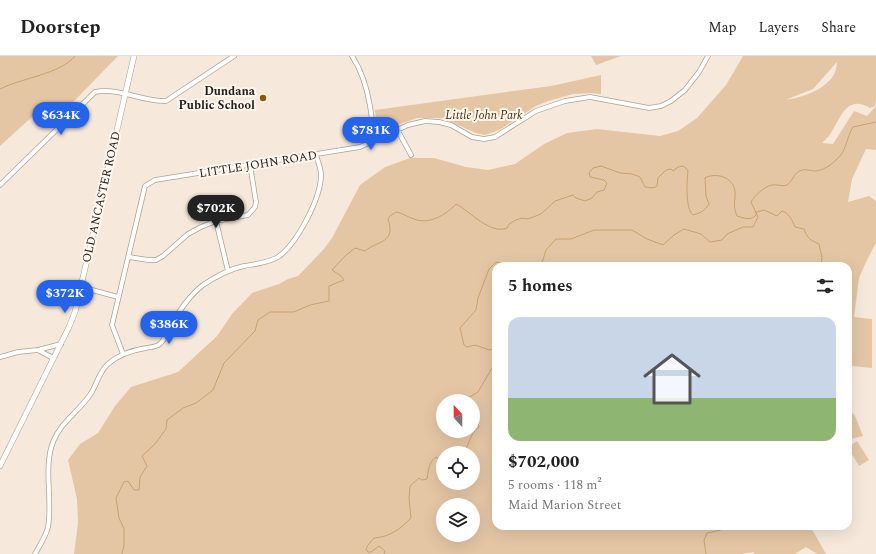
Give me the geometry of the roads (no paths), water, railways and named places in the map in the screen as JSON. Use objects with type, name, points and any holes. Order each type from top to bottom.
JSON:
[{"type":"street","name":"OLD ANCASTER ROAD","points":[[0,466],[61,344],[75,312],[133,56]]},
{"type":"street","points":[[0,185],[95,92],[103,90],[166,101],[234,56]]},
{"type":"street","points":[[352,56],[360,69],[365,84],[377,139]]},
{"type":"street","name":"LITTLE JOHN ROAD","points":[[123,354],[112,325],[145,186],[150,182],[360,147],[397,129],[417,122],[433,121],[450,125],[472,137],[484,139],[494,137],[536,111],[565,100],[590,97],[649,108],[661,106],[671,101],[685,90],[699,72],[708,56]]},
{"type":"street","points":[[397,129],[411,155]]},
{"type":"street","points":[[35,554],[48,527],[50,455],[52,444],[57,432],[90,394],[100,373],[108,364],[123,354],[146,348],[153,348],[160,344],[180,310],[201,286],[228,271],[242,266],[265,262],[278,257],[288,248],[296,238],[317,198],[321,175],[316,155]]},
{"type":"street","points":[[129,257],[156,260],[163,256],[188,234],[201,227],[216,221],[248,215],[255,207],[256,202],[250,165]]},
{"type":"street","points":[[216,221],[228,271]]},
{"type":"street","points":[[81,287],[118,297]]},
{"type":"street","points":[[0,357],[61,344]]},
{"type":"street","points":[[38,350],[53,358]]},
{"type":"waterway","points":[[0,89],[51,71],[69,62],[75,56]]},
{"type":"waterway","points":[[542,262],[546,250],[556,239],[571,239],[594,230],[632,230],[647,239],[663,245],[674,235],[684,229],[701,234],[710,242],[722,240],[727,234],[743,227],[753,227],[758,217],[751,202],[760,192],[766,187],[772,185],[787,185],[799,171],[818,171],[826,167],[840,156],[853,127],[876,122]]},
{"type":"waterway","points":[[122,554],[124,545],[124,529],[119,518],[116,498],[124,482],[128,481],[134,490],[139,490],[140,477],[147,466],[142,456],[155,444],[166,429],[167,420],[183,408],[196,403],[213,390],[224,363],[255,331],[258,320],[270,312],[294,312],[310,305],[329,301],[329,286],[344,280],[332,270],[355,248],[365,251],[385,240],[390,233],[388,219],[396,212],[420,221],[425,221],[437,218],[456,204],[487,225],[494,228],[507,228],[509,224],[516,220],[522,218],[528,219],[541,214],[555,201],[573,195],[576,198],[585,201],[592,198],[597,192],[604,190],[607,183],[604,180],[590,177],[589,173],[593,168],[601,166],[620,173],[632,174],[640,177],[645,187],[653,188],[657,186],[658,178],[666,170],[671,169],[673,171],[678,167],[683,166],[688,170],[688,201],[690,212],[693,215],[702,211],[709,204],[706,196],[705,178],[709,176],[723,177],[728,179],[734,186],[734,206],[737,216],[745,218],[754,217],[756,212]]},
{"type":"waterway","points":[[757,212],[764,210],[777,216],[782,211],[787,213],[795,227],[804,229],[806,235],[819,244],[822,257],[821,262]]},
{"type":"waterway","points":[[492,266],[489,269],[478,298],[476,310],[460,328],[464,345],[467,347],[475,345],[489,350],[492,349]]},
{"type":"waterway","points":[[475,394],[478,392],[492,368]]},
{"type":"waterway","points":[[467,446],[471,438]]},
{"type":"waterway","points":[[384,554],[385,551],[379,546],[371,552],[368,552],[366,549],[374,538],[385,536],[394,532],[411,518],[409,498],[410,486],[419,478],[422,480],[427,479],[430,464],[436,457]]},
{"type":"waterway","points":[[706,554],[704,540],[707,533],[721,530]]},
{"type":"place","name":"Dundana Public School","points":[[263,98]]},
{"type":"park label","name":"Little John Park","points":[[484,115]]}]
